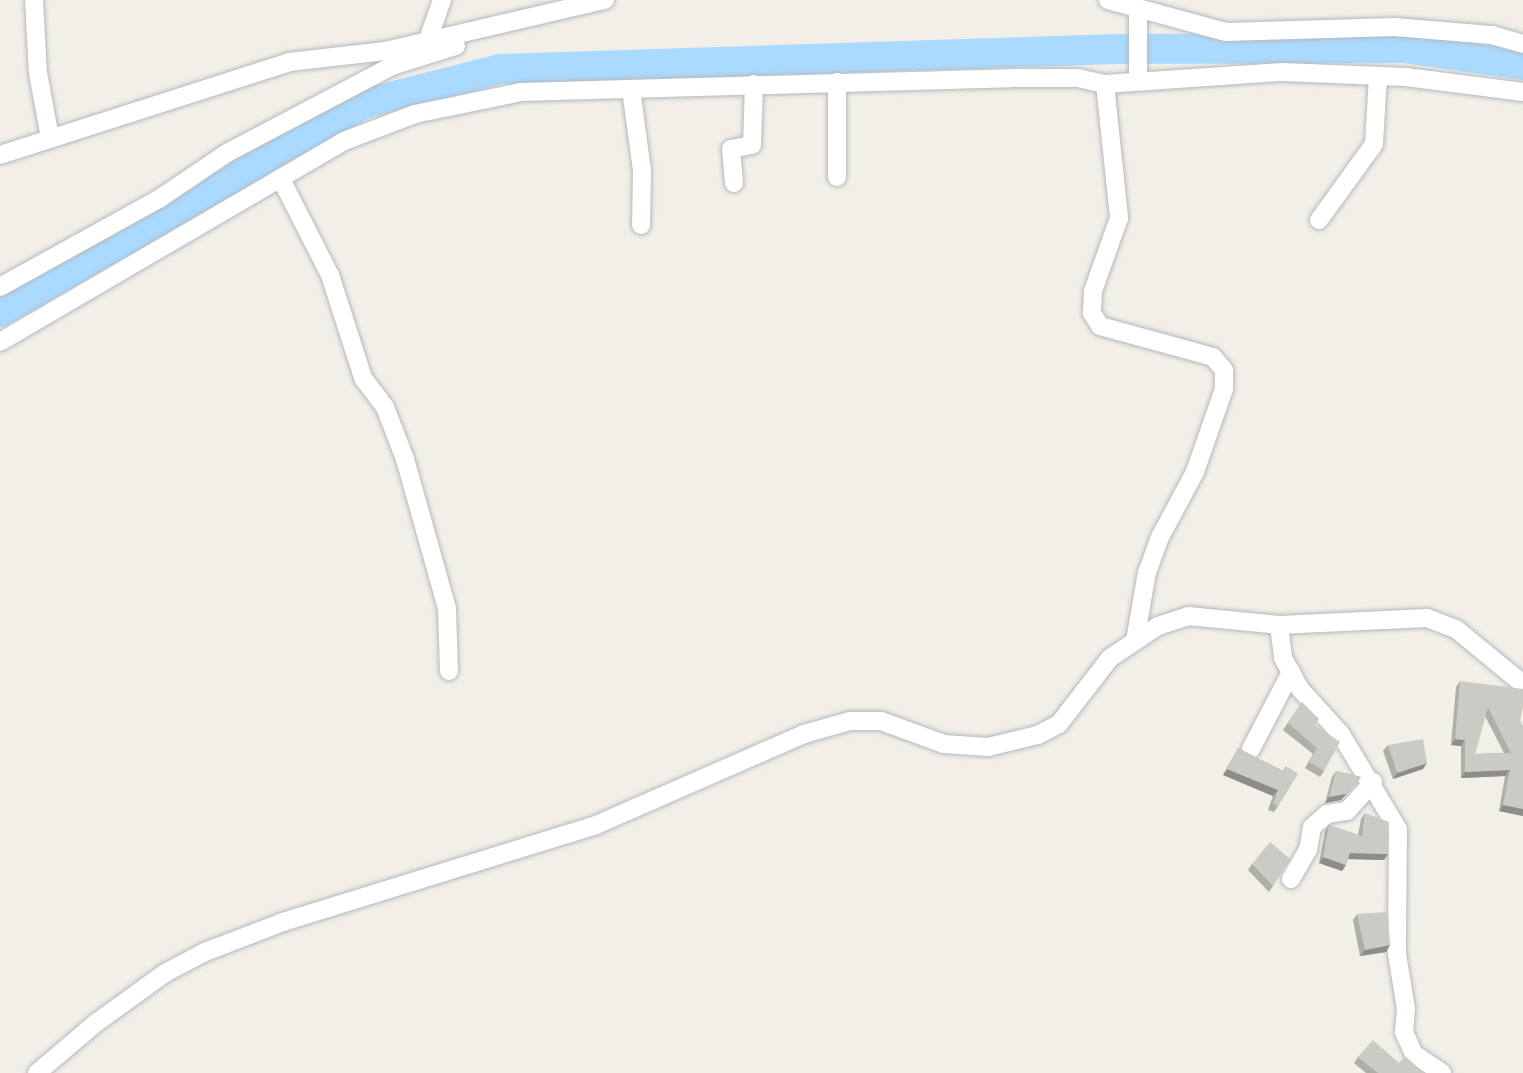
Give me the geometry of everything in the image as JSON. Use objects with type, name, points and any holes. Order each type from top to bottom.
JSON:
[{"type":"street","points":[[34,0],[38,74],[50,138]]},
{"type":"street","points":[[427,42],[443,9],[442,0]]},
{"type":"street","points":[[0,155],[289,62],[427,42],[605,0]]},
{"type":"street","points":[[1108,0],[1226,32],[1394,27],[1492,35],[1523,44]]},
{"type":"street","points":[[1138,9],[1138,70]]},
{"type":"street","points":[[0,287],[159,199],[227,153],[392,66],[492,34],[517,21]]},
{"type":"street","points":[[0,342],[344,141],[415,114],[521,92],[754,84],[1078,78],[1105,84],[1138,70],[1378,76],[1523,92]]},
{"type":"street","points":[[1319,220],[1374,144],[1378,76]]},
{"type":"street","points":[[837,82],[837,177]]},
{"type":"street","points":[[734,183],[731,149],[752,145],[754,84]]},
{"type":"street","points":[[1105,84],[1119,218],[1093,291],[1092,313],[1100,326],[1213,357],[1224,370],[1224,389],[1195,472],[1160,537],[1147,572],[1135,641]]},
{"type":"street","points":[[631,89],[642,170],[640,225]]},
{"type":"street","points":[[281,179],[330,275],[363,378],[385,407],[405,459],[447,608],[449,671]]},
{"type":"street","points":[[37,1073],[126,1001],[205,952],[283,922],[596,825],[804,734],[850,721],[881,721],[944,744],[988,747],[1038,735],[1059,724],[1110,658],[1158,626],[1188,616],[1279,625],[1427,618],[1456,629],[1523,684]]},
{"type":"street","points":[[1279,625],[1283,658],[1291,672],[1373,782],[1398,829],[1397,954],[1406,1009],[1405,1032],[1414,1054],[1442,1073]]},
{"type":"street","points":[[1251,749],[1291,672]]},
{"type":"street","points":[[1291,879],[1308,849],[1312,827],[1327,814],[1347,811],[1373,782]]},
{"type":"building","points":[[1460,681],[1523,689],[1520,720],[1523,726],[1523,809],[1503,805],[1510,770],[1465,772],[1465,740],[1455,739]],"holes":[[[1488,707],[1511,753],[1475,754]]]},
{"type":"building","points":[[1302,702],[1319,719],[1315,725],[1340,742],[1324,771],[1309,762],[1317,748],[1288,723]]},
{"type":"building","points":[[1423,739],[1427,763],[1397,773],[1388,745]]},
{"type":"building","points":[[1238,748],[1284,772],[1286,766],[1298,774],[1278,806],[1273,804],[1278,790],[1227,769]]},
{"type":"building","points":[[1336,771],[1361,777],[1346,794],[1329,797]]},
{"type":"building","points":[[1365,813],[1389,822],[1388,854],[1350,853],[1346,865],[1323,857],[1329,825],[1362,836]]},
{"type":"building","points":[[1270,842],[1290,859],[1273,886],[1252,864]]},
{"type":"building","points":[[1388,912],[1390,945],[1365,950],[1357,914]]},
{"type":"building","points":[[1373,1040],[1399,1063],[1405,1056],[1424,1073],[1378,1073],[1358,1057]]},
{"type":"waterway","points":[[0,312],[363,104],[499,69],[1118,49],[1404,48],[1523,65]]}]
